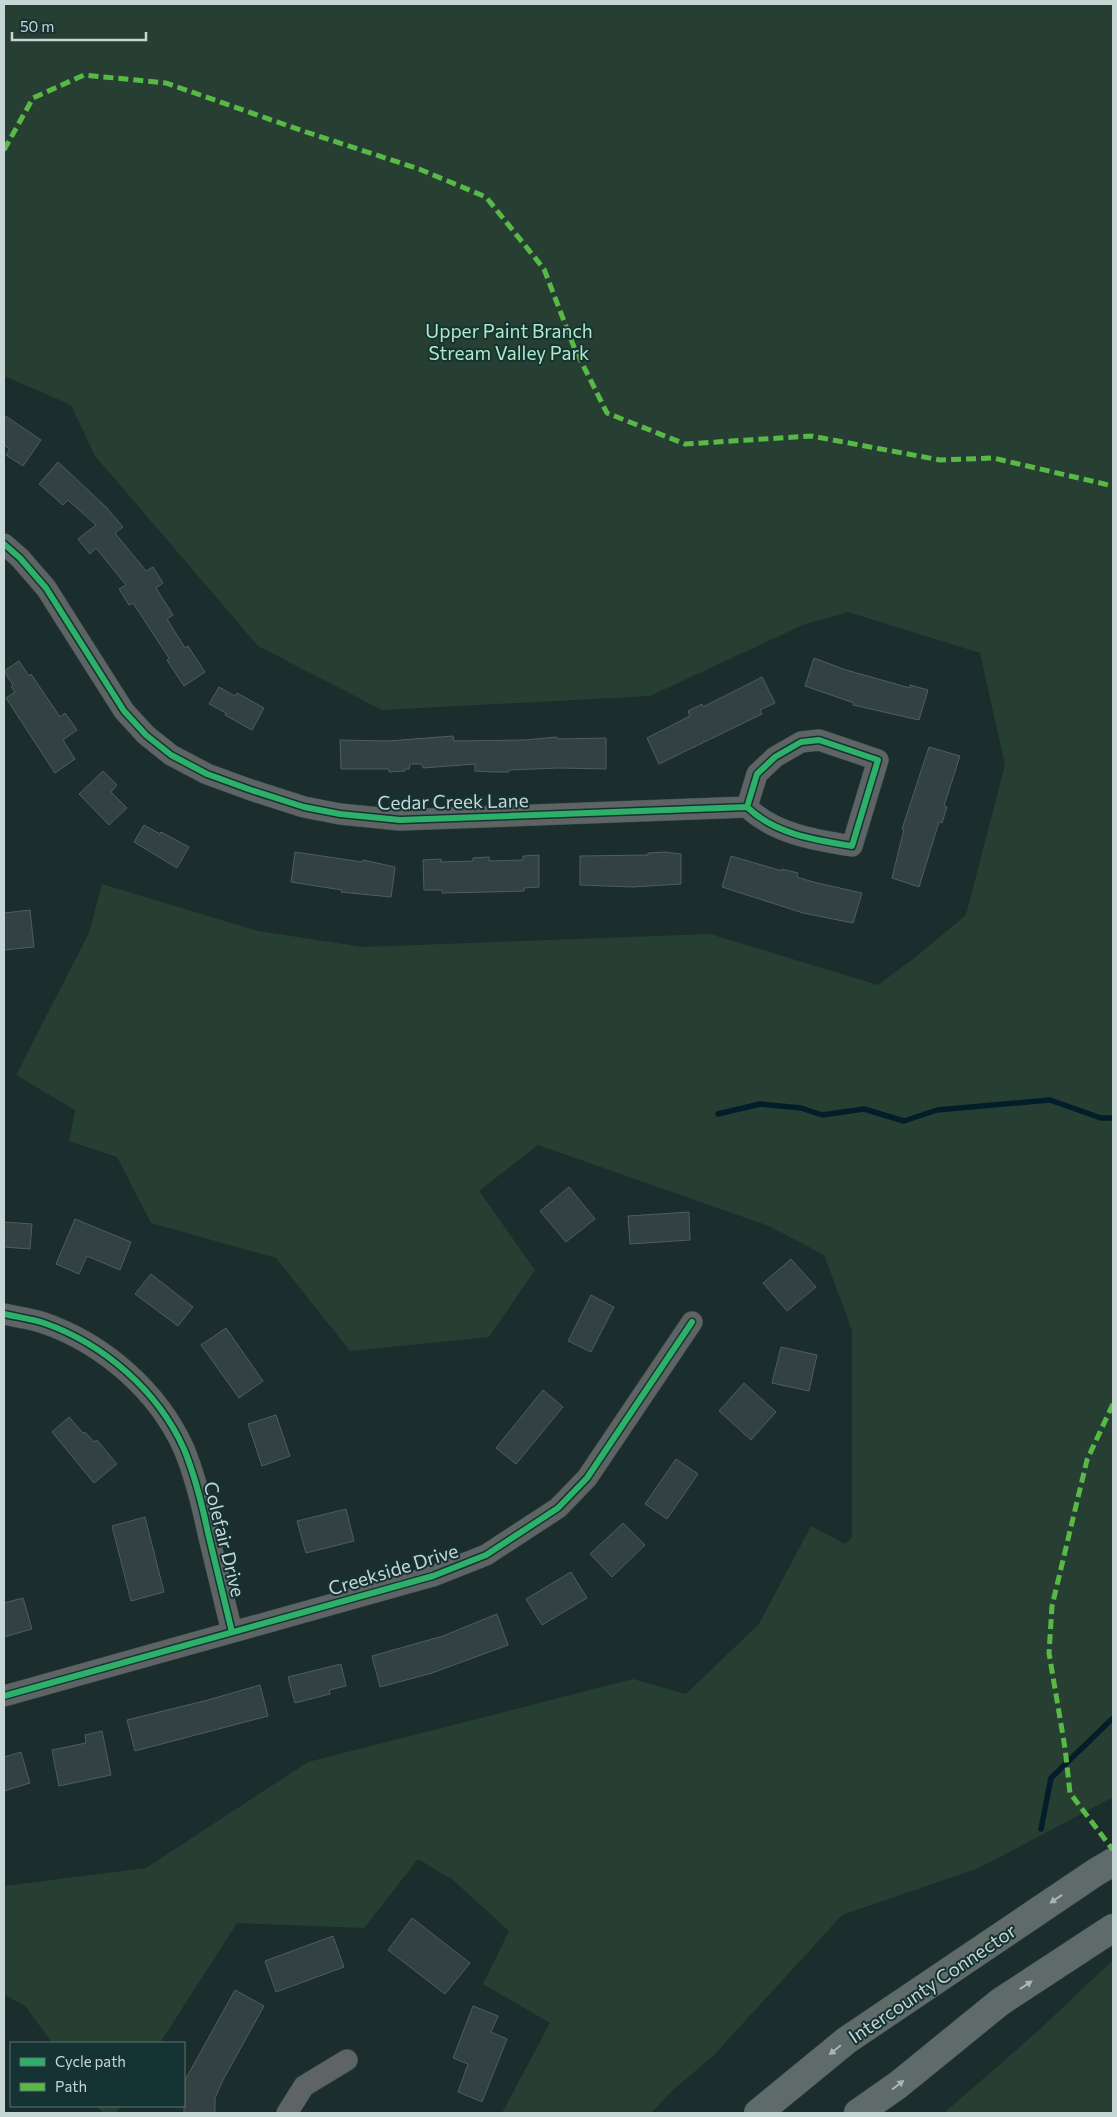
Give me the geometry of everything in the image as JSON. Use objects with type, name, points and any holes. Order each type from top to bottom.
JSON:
[{"type":"highway","name":"Intercounty Connector","points":[[758,2113],[848,2040],[1105,1867]]},
{"type":"highway","points":[[858,2113],[898,2085],[1000,2002],[1113,1928]]},
{"type":"street","name":"Cedar Creek Lane","points":[[4,544],[20,558],[46,588],[124,711],[146,735],[171,755],[207,774],[251,790],[313,809],[340,814],[400,820],[747,807]]},
{"type":"street","points":[[819,740],[878,760],[852,846],[787,832],[760,820],[747,807],[757,774],[775,757],[801,742],[819,740]]},
{"type":"street","name":"Colefair Drive","points":[[4,1314],[44,1323],[79,1338],[110,1358],[139,1383],[163,1412],[183,1448],[198,1489],[232,1632]]},
{"type":"street","name":"Creekside Drive","points":[[4,1696],[433,1576],[486,1555],[558,1508],[587,1478],[692,1322]]},
{"type":"street","points":[[287,2113],[304,2086],[347,2060]]},
{"type":"green space","name":"Upper Paint Branch Stream Valley Park","points":[[4,4],[1113,4],[1113,1797],[979,1868],[842,1915],[713,2056],[674,2089],[651,2113],[502,2113],[550,2023],[483,1984],[509,1931],[453,1880],[418,1859],[364,1928],[237,1923],[161,2042],[51,2042],[26,2007],[4,1994],[4,1886],[146,1868],[308,1762],[633,1679],[686,1694],[759,1624],[811,1526],[845,1544],[852,1537],[852,1330],[824,1255],[769,1226],[538,1145],[479,1191],[535,1270],[489,1337],[350,1351],[276,1258],[151,1223],[117,1157],[69,1141],[75,1110],[16,1075],[89,933],[102,884],[258,931],[363,947],[710,934],[878,985],[917,956],[966,915],[1005,765],[980,653],[848,612],[805,624],[650,696],[382,710],[258,646],[95,456],[71,405],[4,376]]},
{"type":"green space","points":[[1113,1960],[1113,2113],[944,2113],[1037,2032]]},
{"type":"green space","points":[[98,2107],[119,2107],[116,2113],[103,2113]]},
{"type":"building","points":[[4,415],[41,440],[23,466],[6,455],[10,449],[4,445]]},
{"type":"building","points":[[58,462],[106,507],[123,527],[115,533],[146,571],[153,567],[163,583],[156,588],[173,615],[167,619],[185,648],[188,646],[205,672],[184,686],[167,660],[169,658],[133,603],[129,605],[119,589],[126,585],[96,548],[90,554],[78,539],[96,525],[68,500],[63,505],[39,484]]},
{"type":"building","points":[[814,658],[846,670],[910,688],[910,685],[928,690],[919,720],[853,705],[854,703],[805,686]]},
{"type":"building","points":[[19,661],[29,676],[31,674],[60,717],[65,713],[77,730],[63,740],[75,759],[55,773],[6,698],[15,692],[4,671]]},
{"type":"building","points":[[762,677],[775,703],[760,710],[762,714],[659,764],[647,738],[690,716],[688,711],[702,704],[703,707]]},
{"type":"building","points":[[219,687],[235,696],[237,693],[264,708],[252,730],[209,704]]},
{"type":"building","points":[[453,736],[454,741],[525,740],[557,737],[558,739],[606,738],[606,769],[558,768],[492,772],[475,771],[475,764],[423,768],[422,764],[410,764],[409,769],[405,769],[405,771],[341,769],[340,740],[388,741]]},
{"type":"building","points":[[929,747],[960,756],[944,806],[947,807],[942,823],[939,822],[919,887],[892,878],[904,829],[902,829]]},
{"type":"building","points":[[103,771],[117,785],[111,792],[127,808],[109,825],[79,794]]},
{"type":"building","points":[[144,825],[189,847],[177,868],[134,842]]},
{"type":"building","points":[[295,852],[362,862],[363,860],[395,867],[391,897],[341,892],[342,890],[291,882]]},
{"type":"building","points":[[665,852],[681,854],[681,884],[632,887],[580,885],[580,856],[648,855],[648,853]]},
{"type":"building","points":[[539,855],[539,887],[524,888],[524,891],[490,892],[442,893],[442,890],[424,890],[423,860],[441,859],[441,862],[473,861],[473,858],[489,857],[489,861],[523,860],[523,856]]},
{"type":"building","points":[[731,856],[782,871],[782,869],[798,873],[797,877],[813,882],[862,893],[853,923],[803,913],[722,887]]},
{"type":"building","points":[[30,910],[34,947],[4,950],[4,913]]},
{"type":"building","points":[[569,1187],[595,1219],[566,1242],[540,1211]]},
{"type":"building","points":[[689,1212],[690,1240],[630,1244],[628,1216]]},
{"type":"building","points":[[75,1219],[131,1242],[120,1270],[87,1256],[79,1274],[56,1264]]},
{"type":"building","points":[[4,1222],[32,1224],[30,1249],[4,1247]]},
{"type":"building","points":[[791,1259],[816,1287],[787,1311],[763,1283]]},
{"type":"building","points":[[151,1274],[193,1307],[178,1326],[135,1294]]},
{"type":"building","points":[[591,1295],[614,1307],[591,1352],[568,1341]]},
{"type":"building","points":[[226,1328],[263,1381],[239,1398],[201,1345]]},
{"type":"building","points":[[781,1347],[817,1355],[809,1391],[772,1383]]},
{"type":"building","points":[[744,1383],[776,1412],[751,1440],[719,1411]]},
{"type":"building","points":[[543,1390],[563,1407],[516,1464],[496,1448]]},
{"type":"building","points":[[276,1415],[290,1456],[262,1466],[248,1424]]},
{"type":"building","points":[[69,1417],[83,1433],[85,1432],[94,1442],[97,1440],[117,1464],[94,1483],[52,1432]]},
{"type":"building","points":[[676,1459],[698,1474],[667,1519],[645,1504]]},
{"type":"building","points":[[346,1509],[354,1541],[306,1553],[297,1521]]},
{"type":"building","points":[[145,1517],[164,1592],[131,1601],[112,1526]]},
{"type":"building","points":[[623,1523],[645,1545],[612,1577],[590,1554]]},
{"type":"building","points":[[571,1572],[587,1598],[542,1625],[526,1599]]},
{"type":"building","points":[[23,1598],[32,1629],[4,1637],[4,1603]]},
{"type":"building","points":[[497,1614],[508,1645],[432,1673],[380,1687],[372,1656],[443,1636]]},
{"type":"building","points":[[341,1664],[346,1686],[329,1690],[330,1694],[295,1703],[288,1677]]},
{"type":"building","points":[[260,1685],[268,1716],[135,1751],[127,1720]]},
{"type":"building","points":[[102,1731],[111,1775],[59,1786],[52,1750],[86,1743],[85,1735]]},
{"type":"building","points":[[21,1752],[30,1783],[4,1791],[4,1757]]},
{"type":"building","points":[[412,1918],[470,1963],[445,1994],[388,1950]]},
{"type":"building","points":[[333,1936],[344,1967],[276,1992],[265,1961]]},
{"type":"building","points":[[235,1990],[264,2006],[223,2080],[215,2098],[215,2113],[184,2113],[185,2080]]},
{"type":"building","points":[[473,2006],[498,2016],[491,2032],[507,2039],[482,2102],[458,2092],[468,2064],[453,2058]]},
{"type":"waterway","points":[[718,1114],[760,1104],[801,1108],[822,1115],[864,1109],[904,1121],[937,1110],[1050,1100],[1101,1118],[1113,1118]]},
{"type":"waterway","points":[[1041,1829],[1051,1778],[1113,1718]]},
{"type":"marked path","points":[[4,150],[33,98],[84,75],[166,83],[419,169],[486,197],[544,269],[574,347],[607,413],[685,444],[811,436],[940,460],[993,458],[1113,486]]},
{"type":"marked path","points":[[1113,1404],[1087,1460],[1052,1606],[1049,1653],[1065,1748],[1070,1793],[1113,1850]]},
{"type":"cycle path","points":[[4,544],[20,558],[46,588],[124,711],[146,735],[171,755],[207,774],[251,790],[304,807],[340,814],[400,820],[747,807],[770,824],[783,830],[810,838],[852,846],[878,760],[819,740],[801,742],[775,757],[757,774],[747,807]]},
{"type":"cycle path","points":[[4,1314],[44,1323],[88,1343],[127,1372],[160,1408],[173,1428],[192,1469],[232,1632]]},
{"type":"cycle path","points":[[4,1696],[433,1576],[486,1555],[558,1508],[587,1478],[692,1322]]}]
